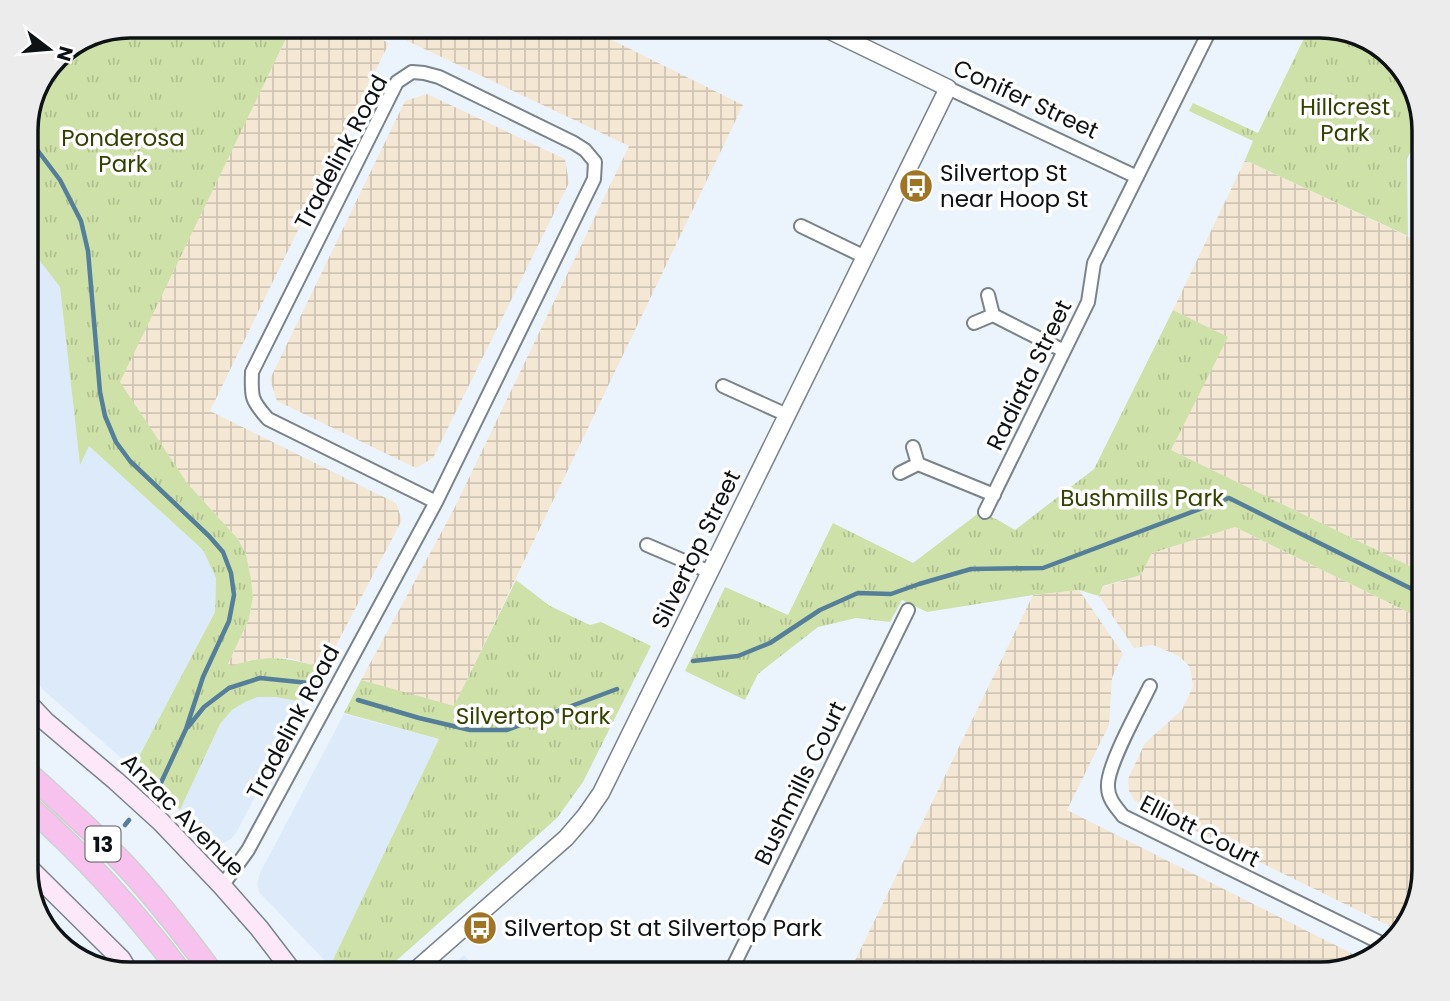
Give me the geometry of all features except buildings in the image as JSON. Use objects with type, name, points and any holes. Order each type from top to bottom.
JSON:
[{"type":"highway","name":"13","points":[[39,783],[125,866],[204,962]]},
{"type":"highway","name":"13","points":[[39,816],[86,859],[149,930],[173,962]]},
{"type":"main road","name":"Anzac Avenue","points":[[39,715],[161,822],[222,886],[285,962]]},
{"type":"main road","points":[[39,878],[121,962]]},
{"type":"street","name":"Conifer Street","points":[[847,39],[1137,177]]},
{"type":"street","name":"Radiata Street","points":[[985,512],[1088,302],[1094,263],[1206,39]]},
{"type":"street","name":"Tradelink Road","points":[[222,886],[248,850],[436,502],[594,179],[595,162],[585,150],[574,143],[439,77],[412,72],[397,82],[252,372],[251,394],[256,406],[268,419],[436,502]]},
{"type":"street","name":"Silvertop Street","points":[[425,962],[566,838],[601,793],[948,88]]},
{"type":"street","points":[[801,226],[865,257]]},
{"type":"street","points":[[988,295],[993,315],[1064,351]]},
{"type":"street","points":[[974,323],[993,315]]},
{"type":"street","points":[[723,386],[787,415]]},
{"type":"street","points":[[913,447],[918,464]]},
{"type":"street","points":[[900,473],[918,464],[994,495]]},
{"type":"street","points":[[647,545],[710,572]]},
{"type":"street","name":"Bushmills Court","points":[[735,962],[908,610]]},
{"type":"street","name":"Elliott Court","points":[[1150,686],[1111,768],[1108,787],[1112,802],[1123,816],[1378,941]]},
{"type":"shaded area","points":[[286,39],[381,39],[389,43],[210,411],[396,503],[402,520],[324,668],[288,658],[250,660],[232,667],[228,664],[249,619],[253,597],[246,554],[238,539],[187,483],[119,382]]},
{"type":"shaded area","points":[[404,39],[610,39],[743,105],[454,707],[361,680],[454,509],[629,146]]},
{"type":"shaded area","points":[[427,94],[565,159],[569,183],[433,458],[416,468],[277,401],[270,379],[405,101]]},
{"type":"shaded area","points":[[1245,160],[1412,238],[1412,567],[1171,450],[1227,337],[1173,310]]},
{"type":"shaded area","points":[[39,260],[60,287],[80,464],[89,446],[203,550],[216,578],[215,612],[133,768],[39,684]]},
{"type":"shaded area","points":[[1235,527],[1412,614],[1412,870],[1407,900],[1392,927],[1135,801],[1129,791],[1128,779],[1145,743],[1182,710],[1193,686],[1190,667],[1179,656],[1153,645],[1134,648],[1099,596],[1103,587],[1141,575],[1152,553]]},
{"type":"shaded area","points":[[1079,590],[1123,654],[1112,678],[1109,725],[1067,810],[1355,955],[1331,962],[854,962],[1033,595]]},
{"type":"shaded area","points":[[258,697],[297,701],[307,699],[236,833],[224,843],[217,842],[180,810],[220,724],[232,710]]},
{"type":"shaded area","points":[[344,714],[439,739],[332,962],[326,962],[259,892],[257,884],[260,873]]},
{"type":"shaded area","points":[[464,955],[470,962],[456,962]]},
{"type":"green space","name":"Ponderosa Park","points":[[119,39],[286,39],[120,382],[187,483],[238,539],[246,554],[253,597],[249,619],[228,664],[232,666],[257,659],[278,658],[324,668],[325,677],[314,698],[297,701],[258,697],[232,710],[220,724],[180,810],[133,768],[215,612],[216,578],[203,550],[89,446],[80,465],[60,287],[39,260],[39,125],[48,90],[52,84],[84,84],[84,52],[101,43]]},
{"type":"green space","name":"Hillcrest Park","points":[[1304,39],[1337,40],[1370,54],[1389,70],[1396,80],[1410,113],[1412,148],[1407,159],[1408,236],[1245,160],[1253,141],[1189,111],[1193,103],[1258,133]]},
{"type":"green space","points":[[196,83],[216,93],[202,120],[182,110]]},
{"type":"green space","name":"Bushmills Park","points":[[1173,310],[1228,337],[1171,450],[1412,567],[1412,614],[1235,527],[1152,553],[1141,575],[1103,586],[1099,596],[1079,590],[927,612],[902,600],[890,622],[856,618],[818,627],[758,674],[745,700],[685,671],[725,587],[788,615],[833,523],[913,563],[980,512],[1015,530],[1094,469]]},
{"type":"green space","name":"Silvertop Park","points":[[516,580],[550,606],[590,625],[601,622],[651,646],[583,782],[557,818],[395,962],[332,962],[439,739],[344,713],[361,680],[454,706]]},
{"type":"waterway","points":[[39,152],[60,180],[81,221],[88,251],[100,392],[105,416],[116,442],[130,461],[209,536],[223,552],[231,573],[234,595],[229,621],[203,677],[186,729],[159,787]]},
{"type":"waterway","points":[[693,661],[738,656],[770,643],[820,610],[858,593],[891,594],[971,569],[1043,568],[1229,498],[1412,589]]},
{"type":"waterway","points":[[188,727],[204,707],[229,688],[260,678],[309,683]]},
{"type":"waterway","points":[[358,700],[470,730],[507,730],[617,689]]},
{"type":"waterway","points":[[125,825],[129,820]]},
{"type":"place","name":"Silvertop St near Hoop St","points":[[916,186]]},
{"type":"place","name":"Silvertop St at Silvertop Park","points":[[480,928]]}]
